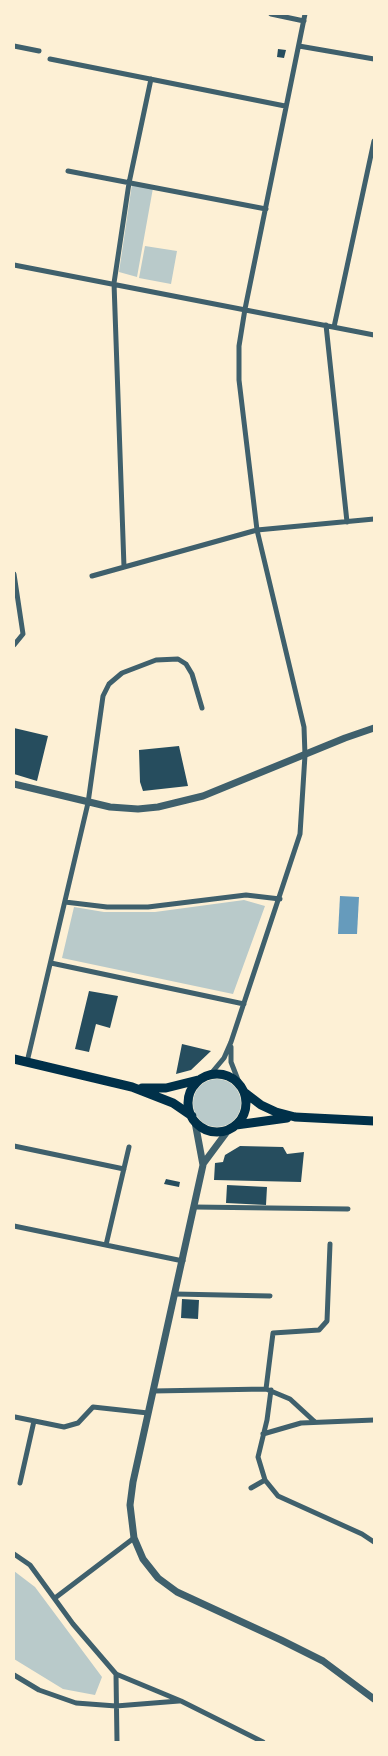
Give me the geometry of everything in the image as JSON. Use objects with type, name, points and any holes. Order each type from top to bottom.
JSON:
[{"type":"main road","points":[[14,1059],[132,1087],[173,1103],[212,1132],[295,1117],[374,1121]]},
{"type":"main road","points":[[132,1087],[166,1088],[205,1078],[227,1076],[266,1109],[295,1117]]},
{"type":"main road","points":[[193,1119],[189,1097],[193,1088],[205,1078]]},
{"type":"main road","points":[[232,1127],[245,1111],[241,1088]]},
{"type":"street","points":[[271,14],[304,21]]},
{"type":"street","points":[[205,1078],[224,1058],[231,1042],[300,834],[305,755],[304,727],[258,530],[239,380],[239,346],[285,106],[305,14]]},
{"type":"street","points":[[14,46],[39,51]]},
{"type":"street","points":[[298,46],[374,59]]},
{"type":"street","points":[[50,59],[285,106]]},
{"type":"street","points":[[124,567],[114,283],[129,183],[151,79]]},
{"type":"street","points":[[334,327],[374,141]]},
{"type":"street","points":[[68,172],[266,209]]},
{"type":"street","points":[[14,265],[374,335]]},
{"type":"street","points":[[326,325],[347,522]]},
{"type":"street","points":[[92,576],[258,530],[374,519]]},
{"type":"street","points":[[14,574],[22,634],[14,645]]},
{"type":"street","points":[[27,1062],[88,803],[104,696],[109,684],[122,673],[156,660],[178,659],[186,664],[192,674],[202,708]]},
{"type":"street","points":[[14,784],[88,803],[138,809],[181,803],[227,787],[345,738],[374,728]]},
{"type":"street","points":[[65,902],[107,908],[193,903],[246,895],[280,899]]},
{"type":"street","points":[[51,963],[244,1004]]},
{"type":"street","points":[[231,1042],[232,1062],[241,1088]]},
{"type":"street","points":[[193,1119],[203,1165],[148,1413],[130,1505],[134,1538],[148,1565],[158,1578],[177,1592],[282,1640],[323,1662],[374,1699]]},
{"type":"street","points":[[203,1165],[232,1127]]},
{"type":"street","points":[[14,1146],[124,1169]]},
{"type":"street","points":[[106,1245],[129,1147]]},
{"type":"street","points":[[194,1207],[348,1209]]},
{"type":"street","points":[[14,1226],[183,1261]]},
{"type":"street","points":[[330,1244],[327,1322],[319,1330],[273,1333],[269,1389],[258,1462],[265,1480],[278,1496],[362,1534],[374,1542]]},
{"type":"street","points":[[175,1294],[270,1296]]},
{"type":"street","points":[[153,1391],[269,1389],[290,1399],[315,1422]]},
{"type":"street","points":[[15,1417],[64,1427],[72,1426],[93,1408],[148,1413]]},
{"type":"street","points":[[263,1434],[288,1425],[374,1420]]},
{"type":"street","points":[[20,1483],[34,1421]]},
{"type":"street","points":[[251,1488],[265,1480]]},
{"type":"street","points":[[362,1534],[374,1536]]},
{"type":"street","points":[[55,1598],[134,1538]]},
{"type":"street","points":[[14,1554],[30,1565],[73,1624],[116,1674],[181,1701],[263,1742]]},
{"type":"street","points":[[116,1674],[117,1742]]},
{"type":"street","points":[[14,1675],[39,1690],[76,1703],[116,1706],[181,1701]]},
{"type":"shaded area","points":[[132,184],[153,188],[137,277],[119,272]]},
{"type":"shaded area","points":[[145,246],[177,251],[171,284],[139,278]]},
{"type":"shaded area","points":[[244,900],[265,906],[233,994],[62,958],[74,907],[104,912],[155,912]]},
{"type":"shaded area","points":[[217,1079],[226,1081],[234,1086],[239,1094],[241,1103],[239,1112],[234,1120],[226,1125],[217,1127],[208,1125],[200,1120],[195,1112],[193,1103],[195,1094],[200,1086],[208,1081]]},
{"type":"shaded area","points":[[14,1571],[35,1587],[102,1677],[95,1695],[63,1689],[14,1659]]},
{"type":"water","points":[[340,896],[359,897],[357,934],[338,934]]},
{"type":"building","points":[[278,49],[286,50],[284,58],[277,57]]},
{"type":"building","points":[[14,728],[48,736],[37,781],[14,774]]},
{"type":"building","points":[[179,746],[188,786],[143,791],[140,782],[139,750]]},
{"type":"building","points":[[89,991],[118,996],[110,1028],[96,1024],[89,1052],[75,1049]]},
{"type":"building","points":[[182,1044],[211,1051],[191,1070],[176,1074]]},
{"type":"building","points":[[240,1146],[283,1147],[287,1154],[304,1152],[301,1182],[214,1180],[215,1163],[223,1162],[225,1155]]},
{"type":"building","points":[[166,1179],[180,1182],[179,1187],[164,1184]]},
{"type":"building","points":[[227,1185],[267,1187],[266,1205],[226,1203]]},
{"type":"building","points":[[182,1299],[199,1300],[198,1319],[181,1318]]}]
